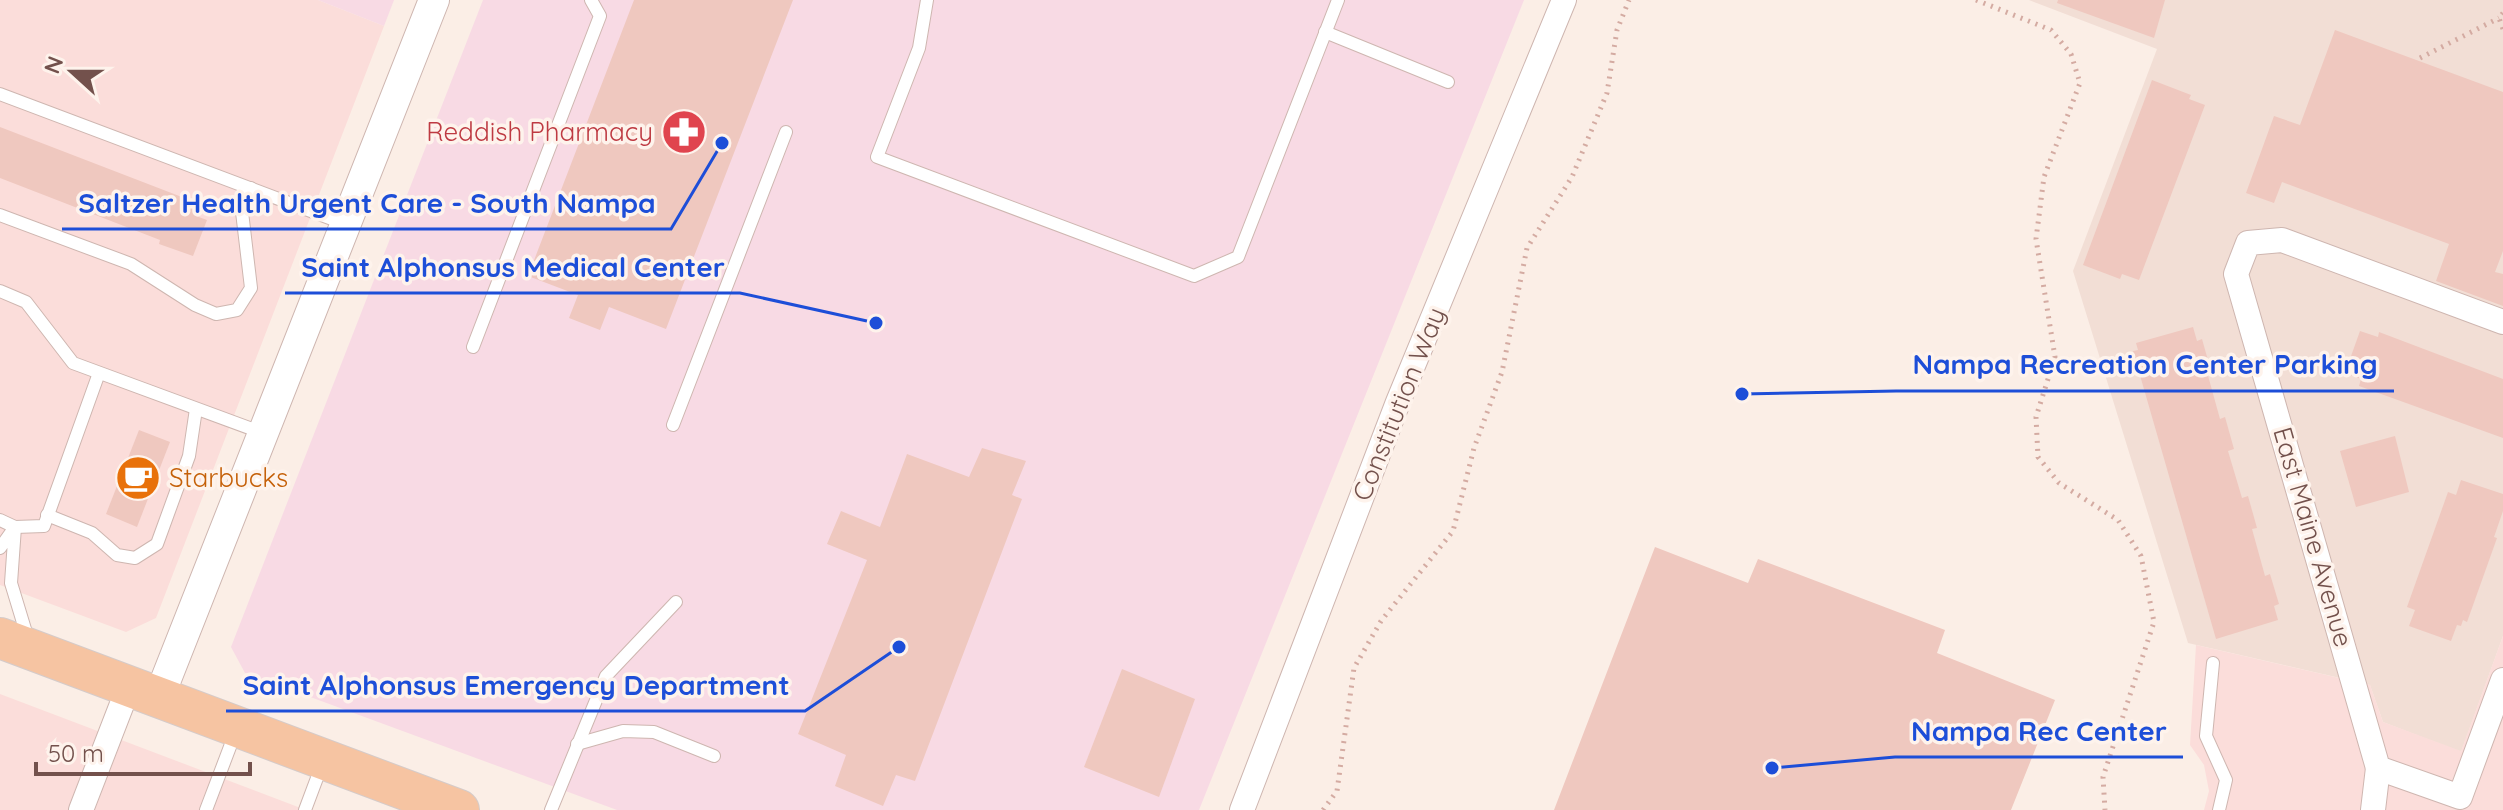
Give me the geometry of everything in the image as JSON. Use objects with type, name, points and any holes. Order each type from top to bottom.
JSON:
[{"type":"main road","points":[[15,644],[459,810]]},
{"type":"street","points":[[81,810],[144,692],[263,433],[434,0]]},
{"type":"street","name":"Constitution Way","points":[[1242,810],[1398,402],[1564,0]]},
{"type":"street","name":"East Maine Avenue","points":[[2373,810],[2378,768],[2236,274],[2248,243],[2282,240],[2503,322]]},
{"type":"street","points":[[2378,768],[2460,797],[2503,680]]},
{"type":"lane","points":[[473,347],[600,16],[591,0]]},
{"type":"lane","points":[[927,0],[919,48],[877,157],[1194,276],[1238,257],[1338,0]]},
{"type":"lane","points":[[1325,32],[1448,82]]},
{"type":"lane","points":[[0,94],[345,224]]},
{"type":"lane","points":[[673,425],[786,132]]},
{"type":"lane","points":[[0,215],[131,264],[195,305],[216,314],[237,310],[251,288],[242,212],[251,188]]},
{"type":"lane","points":[[0,291],[26,302],[73,363],[263,433]]},
{"type":"lane","points":[[0,520],[15,527],[44,526],[99,373]]},
{"type":"lane","points":[[47,515],[92,533],[117,555],[135,558],[157,544],[189,456],[196,409]]},
{"type":"lane","points":[[0,548],[15,527]]},
{"type":"lane","points":[[15,527],[11,583],[15,644]]},
{"type":"lane","points":[[551,810],[606,676],[676,602]]},
{"type":"lane","points":[[2213,663],[2206,736],[2226,780],[2219,810]]},
{"type":"lane","points":[[206,810],[237,727]]},
{"type":"lane","points":[[577,744],[623,731],[654,732],[714,756]]},
{"type":"lane","points":[[305,810],[324,759]]},
{"type":"path","points":[[1323,810],[1337,791],[1354,668],[1381,621],[1453,531],[1474,448],[1502,372],[1527,248],[1572,177],[1607,93],[1617,30],[1629,0]]},
{"type":"path","points":[[1976,0],[2051,30],[2071,54],[2080,83],[2044,177],[2036,239],[2055,357],[2036,417],[2038,457],[2059,483],[2118,520],[2141,556],[2154,622],[2103,777],[2105,810]]},
{"type":"path","points":[[2420,58],[2501,16],[2503,29]]},
{"type":"shaded area","points":[[0,0],[318,0],[384,26],[156,618],[126,632],[0,585]]},
{"type":"shaded area","points":[[318,0],[394,0],[384,26]]},
{"type":"shaded area","points":[[483,0],[1524,0],[1199,810],[617,810],[245,673],[231,647]]},
{"type":"shaded area","points":[[2029,0],[2503,0],[2503,636],[2461,752],[2383,722],[2370,685],[2188,643],[2073,271],[2157,49]]},
{"type":"shaded area","points":[[2503,636],[2503,810],[2204,810],[2209,791],[2204,765],[2190,745],[2196,645],[2370,685],[2383,722],[2461,751]]},
{"type":"shaded area","points":[[0,694],[306,810],[0,810]]},
{"type":"building","points":[[634,0],[793,0],[666,329],[609,307],[600,330],[569,318],[578,295],[528,276]]},
{"type":"building","points":[[2058,0],[2165,0],[2154,38],[2057,3]]},
{"type":"building","points":[[2335,30],[2503,92],[2503,251],[2495,272],[2503,274],[2503,306],[2436,281],[2449,244],[2282,182],[2274,203],[2246,193],[2274,116],[2300,125]]},
{"type":"building","points":[[2152,80],[2191,95],[2189,99],[2205,105],[2139,280],[2122,274],[2120,279],[2083,265]]},
{"type":"building","points":[[0,127],[200,204],[196,216],[207,220],[193,256],[159,244],[160,240],[0,178]]},
{"type":"building","points":[[2193,327],[2197,341],[2202,339],[2220,419],[2225,417],[2234,449],[2228,451],[2242,498],[2248,496],[2257,528],[2252,529],[2265,576],[2270,574],[2279,604],[2274,606],[2278,620],[2216,639],[2133,351],[2138,350],[2136,343]]},
{"type":"building","points":[[2360,331],[2378,337],[2379,332],[2503,379],[2503,438],[2359,386],[2361,379],[2345,373]]},
{"type":"building","name":"Starbucks","points":[[139,430],[170,442],[137,527],[106,514]]},
{"type":"building","points":[[2395,436],[2409,492],[2356,507],[2340,451]]},
{"type":"building","points":[[982,448],[1026,461],[1012,495],[1022,499],[915,781],[896,775],[883,806],[835,786],[846,755],[798,734],[867,560],[827,544],[841,511],[880,527],[907,454],[969,477]]},
{"type":"building","points":[[2461,480],[2503,494],[2503,511],[2494,537],[2497,538],[2467,622],[2463,620],[2461,626],[2457,625],[2451,641],[2409,626],[2415,610],[2407,607],[2448,492],[2456,495]]},
{"type":"building","points":[[1655,547],[1748,583],[1758,559],[1945,630],[1937,653],[2055,700],[2011,810],[1554,810]]},
{"type":"building","points":[[1122,669],[1195,699],[1159,797],[1084,767]]},
{"type":"place","name":"Reddish Pharmacy","points":[[684,132]]},
{"type":"place","name":"Saltzer Health Urgent Care - South Nampa","points":[[722,143]]},
{"type":"place","name":"Saint Alphonsus Medical Center","points":[[876,323]]},
{"type":"place","name":"Nampa Recreation Center Parking","points":[[1742,394]]},
{"type":"place","name":"Starbucks","points":[[138,478]]},
{"type":"place","name":"Saint Alphonsus Emergency Department","points":[[899,647]]},
{"type":"place","name":"Nampa Rec Center","points":[[1772,768]]}]
